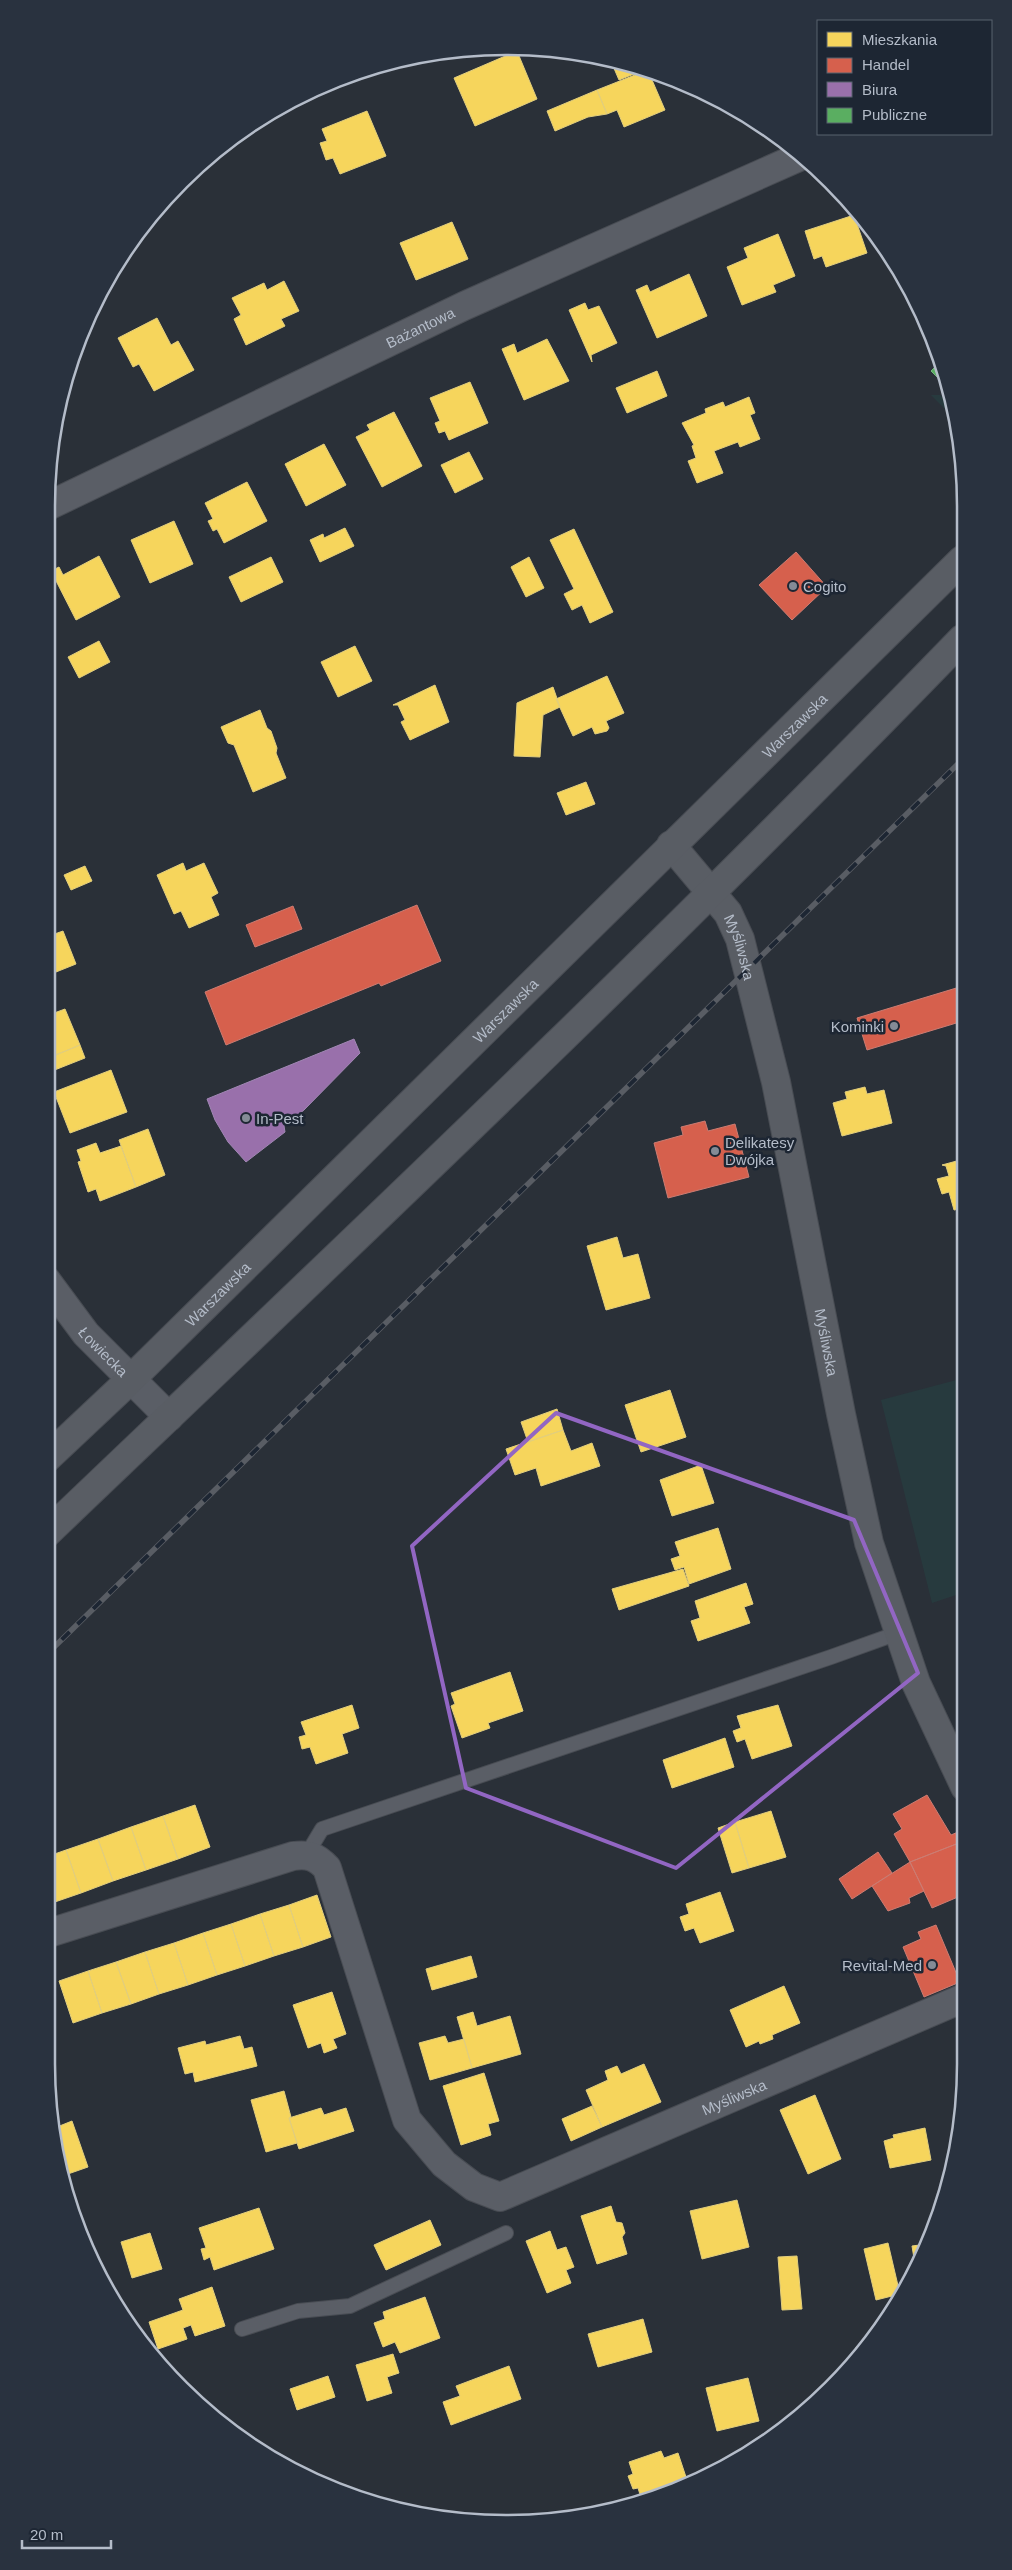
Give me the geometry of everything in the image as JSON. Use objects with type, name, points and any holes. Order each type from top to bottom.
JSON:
[{"type":"main road","name":"Warszawska","points":[[55,1451],[130,1380],[671,845],[732,789],[957,565]]},
{"type":"main road","points":[[55,1525],[562,1041],[712,891],[808,799],[957,644]]},
{"type":"main road","name":"Myśliwska","points":[[671,845],[712,891],[728,913],[740,939],[776,1082],[851,1466],[869,1543],[916,1682],[957,1771]]},
{"type":"street","name":"Bażantowa","points":[[55,503],[464,306],[794,159]]},
{"type":"street","name":"Łowiecka","points":[[55,1292],[86,1334],[169,1417]]},
{"type":"street","points":[[55,1931],[293,1856],[307,1854]]},
{"type":"street","name":"Myśliwska","points":[[307,1854],[319,1859],[327,1868],[407,2120],[444,2164],[474,2187],[500,2197],[957,2001]]},
{"type":"lane","points":[[307,1854],[322,1829],[898,1633]]},
{"type":"lane","points":[[242,2329],[298,2311],[350,2306],[506,2233]]},
{"type":"highlighted area","points":[[556,1413],[854,1520],[918,1673],[676,1868],[466,1788],[412,1546]]},
{"type":"green space","points":[[931,395],[940,395],[944,399],[946,410]]},
{"type":"green space","points":[[957,1380],[957,1595],[932,1603],[881,1400]]},
{"type":"building: Mieszkania","points":[[508,55],[519,55],[537,99],[475,126],[454,78]]},
{"type":"building: Mieszkania","points":[[614,68],[635,74],[619,80]]},
{"type":"building: Mieszkania","points":[[637,74],[652,79],[665,110],[624,127],[617,110],[607,114],[597,90]]},
{"type":"building: Mieszkania","points":[[597,90],[607,114],[588,117],[555,131],[547,111]]},
{"type":"building: Mieszkania","points":[[367,111],[386,156],[340,174],[333,158],[326,160],[320,143],[327,141],[322,129]]},
{"type":"building: Mieszkania","points":[[851,216],[857,222],[867,253],[826,267],[822,256],[814,259],[805,231]]},
{"type":"building: Mieszkania","points":[[452,222],[468,259],[416,280],[400,243]]},
{"type":"building: Mieszkania","points":[[778,234],[795,276],[773,285],[776,292],[742,305],[727,267],[748,258],[744,248]]},
{"type":"building: Mieszkania","points":[[689,274],[707,316],[657,338],[636,290],[647,285],[650,292]]},
{"type":"building: Mieszkania","points":[[284,281],[299,311],[281,319],[285,326],[246,345],[234,319],[241,315],[232,298],[264,283],[267,290]]},
{"type":"building: Mieszkania","points":[[585,303],[588,310],[599,306],[617,343],[591,355],[592,362],[569,310]]},
{"type":"building: Mieszkania","points":[[157,318],[171,345],[178,341],[194,370],[154,391],[139,364],[133,367],[118,338]]},
{"type":"building: Mieszkania","points":[[547,339],[569,381],[524,400],[502,349],[514,344],[517,353]]},
{"type":"building: Mieszkania","points":[[657,371],[667,396],[627,413],[616,388]]},
{"type":"building: Mieszkania","points":[[470,382],[488,423],[449,440],[445,431],[439,433],[435,423],[440,421],[430,398]]},
{"type":"building: Mieszkania","points":[[749,397],[755,413],[750,415],[760,439],[740,447],[738,442],[714,451],[723,473],[697,483],[688,461],[696,458],[692,446],[694,445],[682,423],[706,413],[705,409],[723,402],[725,407]]},
{"type":"building: Mieszkania","points":[[394,412],[422,466],[382,487],[356,437],[370,430],[367,425]]},
{"type":"building: Mieszkania","points":[[324,444],[346,485],[306,506],[285,464]]},
{"type":"building: Mieszkania","points":[[469,452],[483,479],[455,493],[441,465]]},
{"type":"building: Mieszkania","points":[[247,482],[267,521],[224,543],[217,529],[213,531],[208,521],[213,519],[205,503]]},
{"type":"building: Mieszkania","points":[[174,521],[193,564],[150,583],[131,540]]},
{"type":"building: Mieszkania","points":[[345,528],[354,546],[320,562],[310,540],[323,534],[324,538]]},
{"type":"building: Mieszkania","points":[[574,529],[613,612],[590,623],[582,605],[572,610],[564,594],[574,589],[550,540]]},
{"type":"building: Mieszkania","points":[[99,556],[120,597],[76,620],[55,579],[55,569],[59,567],[63,575]]},
{"type":"building: Mieszkania","points":[[271,557],[283,582],[241,602],[229,577]]},
{"type":"building: Mieszkania","points":[[529,557],[544,588],[526,597],[511,567]]},
{"type":"building: Mieszkania","points":[[99,641],[110,662],[79,678],[68,657]]},
{"type":"building: Mieszkania","points":[[355,646],[372,681],[338,697],[321,662]]},
{"type":"building: Mieszkania","points":[[607,676],[624,713],[606,721],[609,728],[607,731],[595,734],[592,727],[573,736],[556,699]]},
{"type":"building: Mieszkania","points":[[435,685],[449,722],[410,740],[401,722],[405,720],[398,705],[393,705]]},
{"type":"building: Mieszkania","points":[[553,687],[560,707],[543,715],[540,757],[514,756],[517,703]]},
{"type":"building: Mieszkania","points":[[260,710],[267,728],[271,731],[277,748],[276,753],[286,778],[253,792],[234,745],[228,743],[221,727]]},
{"type":"building: Mieszkania","points":[[586,782],[595,804],[566,815],[557,793]]},
{"type":"building: Mieszkania","points":[[183,863],[186,871],[204,863],[218,893],[211,897],[219,915],[189,928],[181,911],[174,914],[157,875]]},
{"type":"building: Mieszkania","points":[[85,866],[92,881],[71,890],[64,875]]},
{"type":"building: Mieszkania","points":[[63,931],[76,964],[55,972],[55,934]]},
{"type":"building: Mieszkania","points":[[65,1009],[80,1045],[55,1055],[55,1013]]},
{"type":"building: Mieszkania","points":[[80,1045],[85,1058],[55,1070],[55,1055]]},
{"type":"building: Mieszkania","points":[[111,1070],[127,1112],[70,1133],[55,1092]]},
{"type":"building: Mieszkania","points":[[865,1087],[867,1094],[884,1090],[892,1123],[842,1136],[833,1103],[847,1099],[845,1092]]},
{"type":"building: Mieszkania","points":[[148,1129],[165,1175],[136,1187],[119,1140]]},
{"type":"building: Mieszkania","points":[[96,1143],[100,1153],[121,1146],[136,1187],[100,1201],[96,1189],[88,1192],[78,1162],[81,1161],[77,1150]]},
{"type":"building: Mieszkania","points":[[957,1161],[957,1209],[954,1210],[949,1192],[942,1194],[937,1179],[949,1176],[946,1166],[942,1165]]},
{"type":"building: Mieszkania","points":[[617,1237],[623,1258],[638,1254],[650,1298],[606,1310],[587,1246]]},
{"type":"building: Mieszkania","points":[[670,1390],[686,1437],[641,1452],[625,1405]]},
{"type":"building: Mieszkania","points":[[557,1409],[563,1430],[528,1442],[521,1422]]},
{"type":"building: Mieszkania","points":[[563,1430],[571,1451],[592,1443],[600,1466],[541,1486],[536,1468],[515,1475],[506,1449]]},
{"type":"building: Mieszkania","points":[[701,1465],[714,1503],[672,1516],[660,1480]]},
{"type":"building: Mieszkania","points":[[718,1528],[731,1569],[689,1584],[684,1567],[675,1570],[671,1559],[680,1556],[675,1542]]},
{"type":"building: Mieszkania","points":[[683,1569],[689,1586],[619,1610],[612,1589]]},
{"type":"building: Mieszkania","points":[[746,1583],[753,1604],[744,1607],[750,1623],[698,1641],[691,1621],[700,1618],[695,1601]]},
{"type":"building: Mieszkania","points":[[510,1672],[523,1711],[488,1723],[490,1728],[462,1738],[451,1706],[455,1704],[451,1693]]},
{"type":"building: Mieszkania","points":[[352,1705],[359,1728],[342,1734],[348,1753],[316,1764],[310,1747],[302,1749],[299,1737],[306,1735],[301,1722]]},
{"type":"building: Mieszkania","points":[[778,1705],[792,1746],[752,1759],[745,1739],[737,1742],[733,1731],[741,1728],[737,1716]]},
{"type":"building: Mieszkania","points":[[725,1738],[734,1767],[672,1788],[663,1760]]},
{"type":"building: Mieszkania","points":[[195,1805],[210,1847],[178,1859],[163,1816]]},
{"type":"building: Mieszkania","points":[[771,1811],[786,1857],[749,1868],[735,1822]]},
{"type":"building: Mieszkania","points":[[163,1816],[178,1859],[146,1870],[131,1827]]},
{"type":"building: Mieszkania","points":[[735,1822],[749,1868],[732,1873],[718,1828]]},
{"type":"building: Mieszkania","points":[[131,1827],[146,1870],[113,1881],[98,1839]]},
{"type":"building: Mieszkania","points":[[98,1839],[113,1881],[81,1893],[66,1850]]},
{"type":"building: Mieszkania","points":[[66,1850],[81,1893],[55,1902],[55,1854]]},
{"type":"building: Mieszkania","points":[[720,1892],[734,1931],[700,1943],[694,1928],[685,1931],[680,1917],[689,1914],[686,1904]]},
{"type":"building: Mieszkania","points":[[317,1895],[331,1937],[303,1947],[289,1905]]},
{"type":"building: Mieszkania","points":[[289,1905],[303,1947],[274,1956],[260,1914]]},
{"type":"building: Mieszkania","points":[[260,1914],[274,1956],[245,1966],[231,1924]]},
{"type":"building: Mieszkania","points":[[231,1924],[245,1966],[217,1975],[203,1933]]},
{"type":"building: Mieszkania","points":[[203,1933],[217,1975],[188,1985],[174,1943]]},
{"type":"building: Mieszkania","points":[[174,1943],[188,1985],[159,1994],[145,1952]]},
{"type":"building: Mieszkania","points":[[145,1952],[159,1994],[131,2004],[116,1962]]},
{"type":"building: Mieszkania","points":[[471,1956],[477,1977],[432,1990],[426,1969]]},
{"type":"building: Mieszkania","points":[[116,1962],[131,2004],[102,2013],[88,1971]]},
{"type":"building: Mieszkania","points":[[88,1971],[102,2013],[73,2023],[59,1981]]},
{"type":"building: Mieszkania","points":[[784,1986],[800,2023],[772,2035],[773,2039],[760,2044],[759,2041],[746,2047],[730,2010]]},
{"type":"building: Mieszkania","points":[[332,1992],[346,2034],[333,2039],[337,2048],[324,2053],[321,2043],[308,2048],[293,2005]]},
{"type":"building: Mieszkania","points":[[473,2012],[477,2026],[510,2016],[521,2054],[472,2068],[457,2017]]},
{"type":"building: Mieszkania","points":[[240,2036],[244,2049],[252,2047],[257,2066],[195,2082],[193,2072],[185,2074],[178,2048],[205,2041],[206,2045]]},
{"type":"building: Mieszkania","points":[[445,2036],[448,2043],[464,2039],[472,2068],[430,2080],[419,2043]]},
{"type":"building: Mieszkania","points":[[644,2064],[661,2102],[602,2127],[586,2090],[608,2080],[605,2071],[617,2066],[621,2074]]},
{"type":"building: Mieszkania","points":[[484,2073],[499,2121],[488,2124],[491,2135],[461,2145],[443,2086]]},
{"type":"building: Mieszkania","points":[[284,2091],[291,2117],[289,2118],[297,2143],[266,2152],[251,2100]]},
{"type":"building: Mieszkania","points":[[815,2095],[841,2159],[808,2174],[780,2110]]},
{"type":"building: Mieszkania","points":[[592,2106],[602,2127],[571,2141],[562,2119]]},
{"type":"building: Mieszkania","points":[[321,2108],[324,2115],[346,2108],[354,2131],[299,2149],[289,2118]]},
{"type":"building: Mieszkania","points":[[72,2121],[88,2167],[69,2174],[60,2126]]},
{"type":"building: Mieszkania","points":[[925,2128],[931,2160],[890,2168],[884,2141],[894,2138],[893,2135]]},
{"type":"building: Mieszkania","points":[[737,2200],[749,2247],[702,2259],[690,2211]]},
{"type":"building: Mieszkania","points":[[611,2206],[616,2222],[622,2223],[625,2233],[622,2237],[627,2254],[597,2264],[581,2216]]},
{"type":"building: Mieszkania","points":[[259,2208],[274,2249],[214,2270],[210,2257],[204,2260],[201,2249],[206,2248],[199,2228]]},
{"type":"building: Mieszkania","points":[[430,2220],[441,2245],[386,2270],[374,2245]]},
{"type":"building: Mieszkania","points":[[550,2231],[557,2250],[566,2247],[574,2267],[566,2270],[571,2283],[547,2293],[526,2241]]},
{"type":"building: Mieszkania","points":[[150,2233],[162,2269],[132,2278],[121,2242]]},
{"type":"building: Mieszkania","points":[[888,2243],[898,2287],[893,2296],[876,2300],[864,2249]]},
{"type":"building: Mieszkania","points":[[919,2245],[914,2256],[912,2246]]},
{"type":"building: Mieszkania","points":[[797,2256],[802,2309],[782,2310],[778,2257]]},
{"type":"building: Mieszkania","points":[[212,2287],[225,2326],[195,2336],[191,2325],[183,2328],[187,2339],[158,2349],[149,2322],[183,2310],[179,2299]]},
{"type":"building: Mieszkania","points":[[425,2297],[440,2338],[400,2353],[395,2342],[383,2347],[374,2323],[385,2319],[383,2312]]},
{"type":"building: Mieszkania","points":[[643,2319],[652,2352],[598,2367],[588,2334]]},
{"type":"building: Mieszkania","points":[[393,2354],[399,2373],[387,2377],[392,2393],[367,2401],[356,2365]]},
{"type":"building: Mieszkania","points":[[509,2366],[521,2399],[451,2425],[443,2402],[460,2396],[456,2386]]},
{"type":"building: Mieszkania","points":[[328,2376],[335,2397],[297,2410],[290,2389]]},
{"type":"building: Mieszkania","points":[[748,2378],[759,2421],[717,2431],[706,2388]]},
{"type":"building: Mieszkania","points":[[661,2451],[664,2458],[678,2453],[686,2477],[640,2495],[638,2488],[633,2489],[628,2476],[633,2474],[629,2462]]},
{"type":"building: Handel","name":"Cogito","points":[[796,552],[827,587],[792,620],[759,585]]},
{"type":"building: Handel","points":[[417,905],[441,961],[381,986],[379,983],[226,1045],[205,992]]},
{"type":"building: Handel","points":[[293,906],[302,929],[255,947],[246,925]]},
{"type":"building: Handel","points":[[957,988],[957,1023],[867,1050],[857,1018]]},
{"type":"building: Handel","points":[[705,1121],[708,1131],[735,1124],[749,1177],[668,1198],[654,1143],[683,1135],[681,1127]]},
{"type":"building: Handel","points":[[927,1795],[951,1835],[957,1832],[957,1844],[910,1862],[894,1834],[902,1829],[893,1814]]},
{"type":"building: Handel","points":[[957,1844],[957,1897],[932,1908],[910,1862]]},
{"type":"building: Handel","points":[[878,1852],[892,1873],[852,1899],[839,1879]]},
{"type":"building: Handel","points":[[910,1862],[924,1891],[909,1898],[910,1903],[888,1911],[872,1886]]},
{"type":"building: Handel","name":"Revital-Med","points":[[936,1925],[957,1975],[957,1983],[924,1997],[903,1947],[921,1939],[918,1932]]},
{"type":"building: Biura","points":[[354,1039],[360,1053],[304,1110],[284,1126],[285,1132],[246,1162],[228,1142],[215,1120],[207,1099]]},
{"type":"building: Publiczne","points":[[935,367],[939,379],[931,371]]},
{"type":"railway","points":[[55,1646],[957,765]]},
{"type":"place","name":"Cogito","points":[[793,586]]},
{"type":"place","name":"Kominki","points":[[894,1026]]},
{"type":"place","name":"In-Pest","points":[[246,1118]]},
{"type":"place","name":"Delikatesy Dwójka","points":[[715,1151]]},
{"type":"place","name":"Revital-Med","points":[[932,1965]]}]
